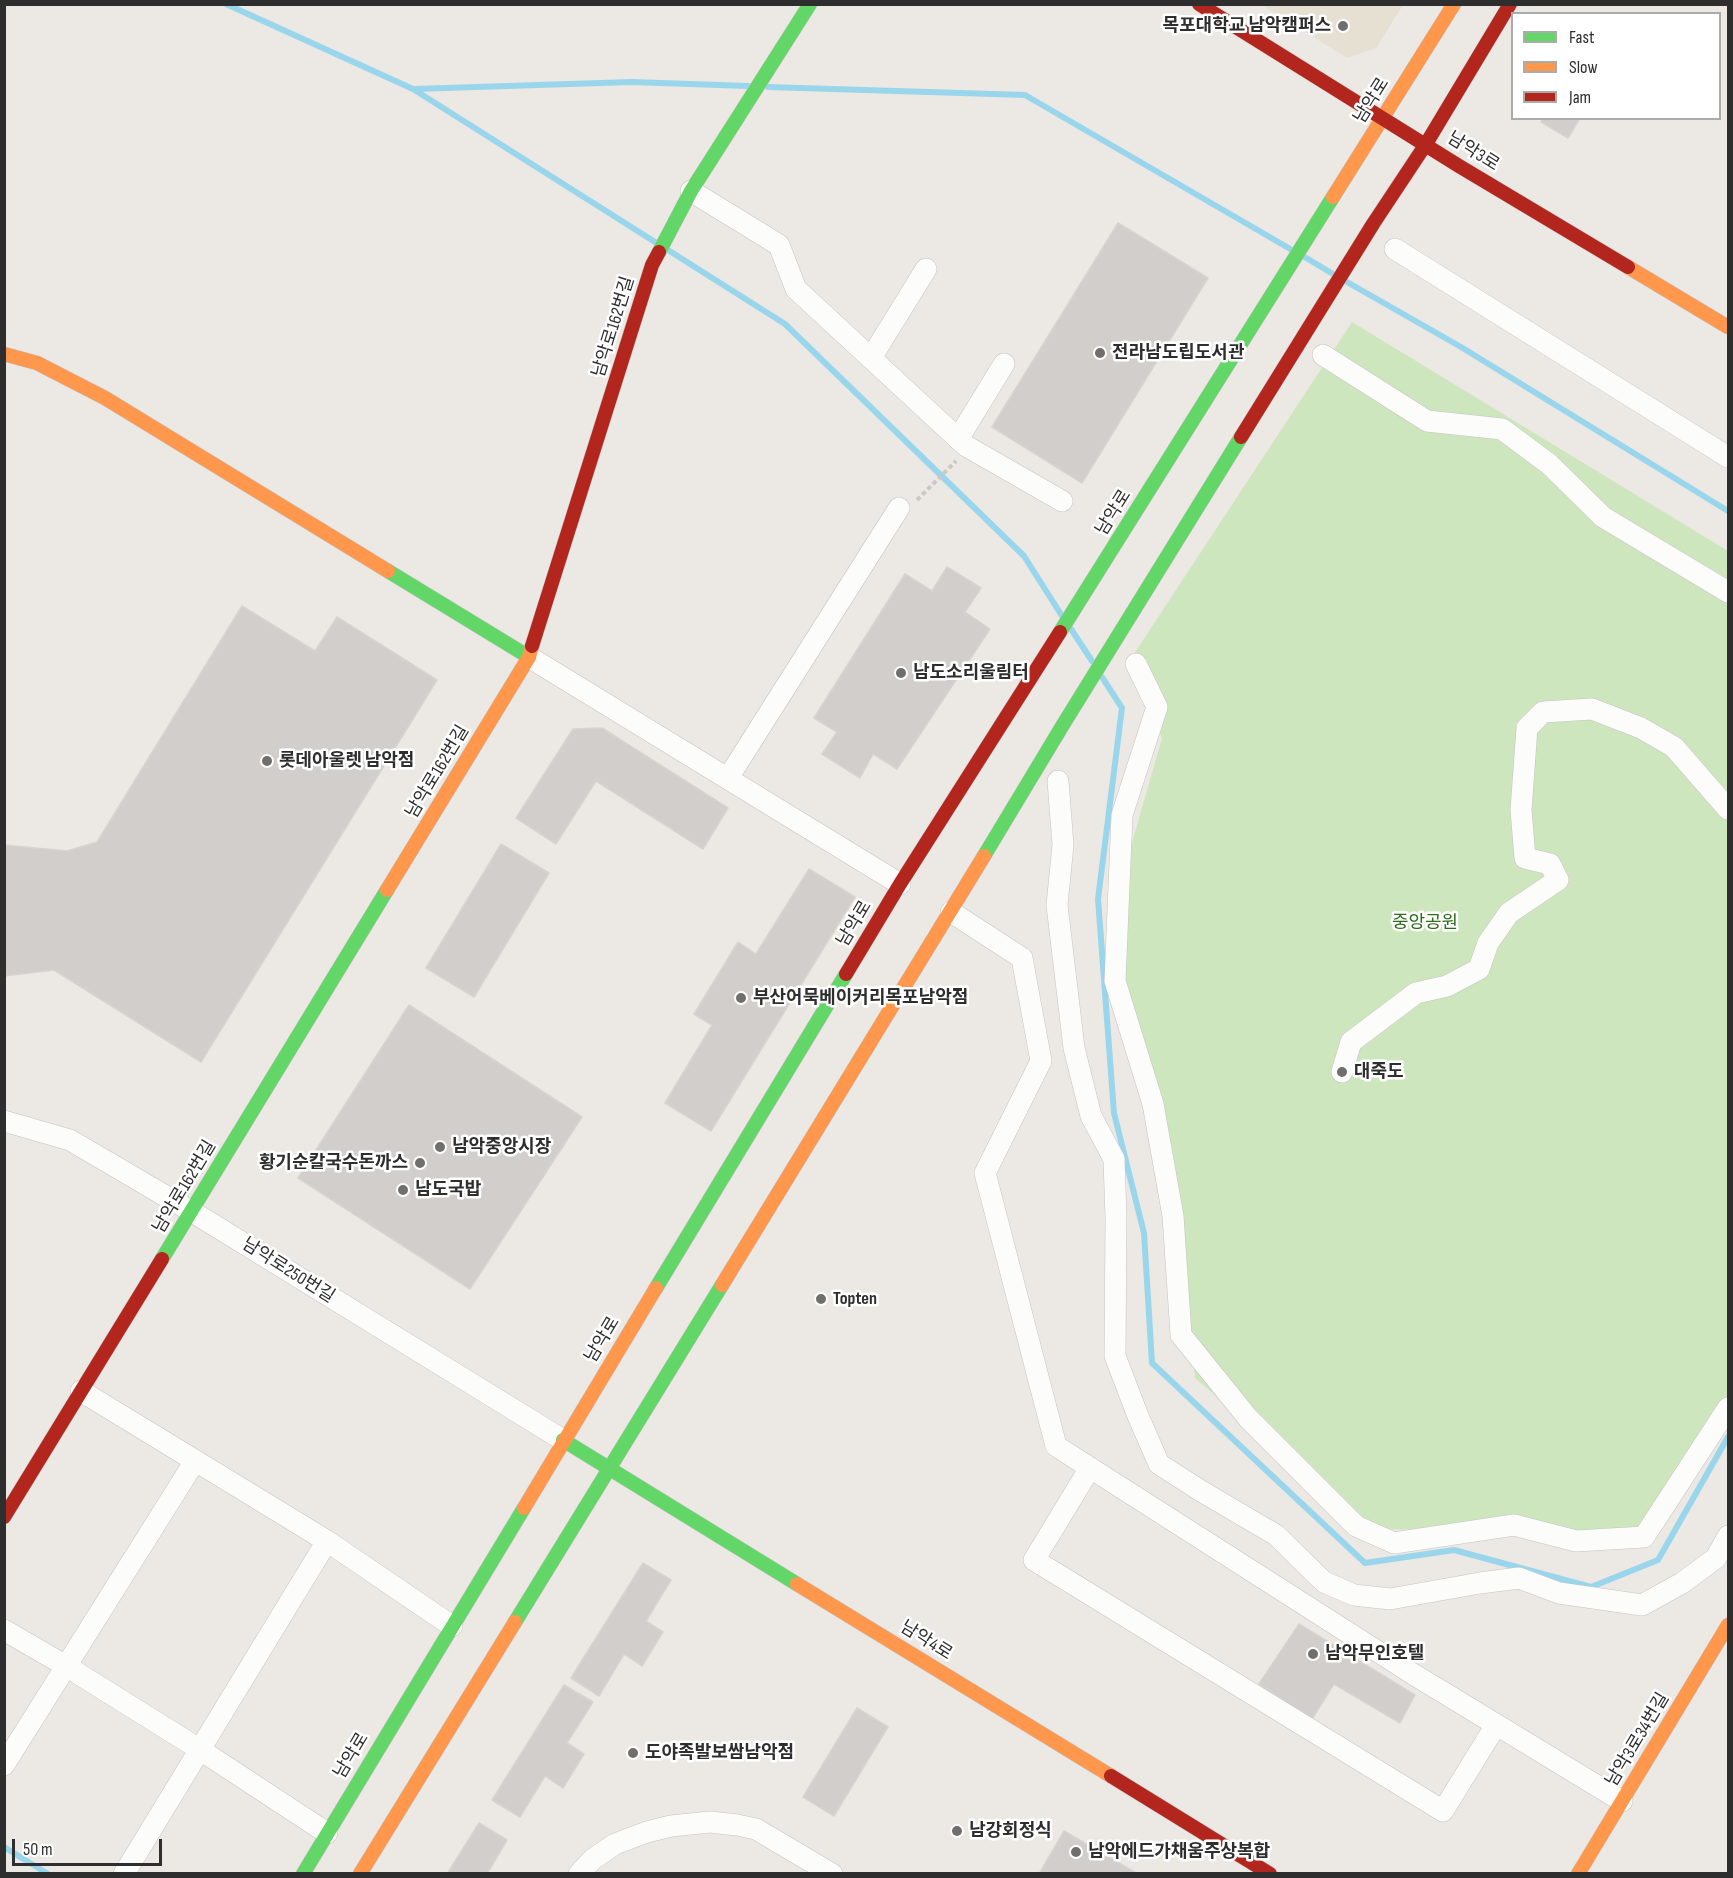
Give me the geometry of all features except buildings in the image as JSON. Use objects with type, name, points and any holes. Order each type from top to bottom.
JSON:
[{"type":"street","name":"남악3로","points":[[1199,4],[1459,166],[1728,327]]},
{"type":"street","name":"남악로","points":[[303,1874],[562,1440],[900,884],[1454,4]]},
{"type":"street","points":[[360,1874],[951,912],[1061,728],[1373,224],[1426,144],[1510,4]]},
{"type":"street","name":"남악로162번길","points":[[4,1517],[530,657],[652,265],[688,198],[808,8]]},
{"type":"street","points":[[688,198],[779,245],[796,289],[871,358],[960,447]]},
{"type":"street","points":[[1395,249],[1728,457]]},
{"type":"street","points":[[871,358],[926,269]]},
{"type":"street","points":[[4,354],[37,363],[105,398],[900,884]]},
{"type":"street","points":[[1323,355],[1427,421],[1502,429],[1549,464],[1603,517],[1728,592]]},
{"type":"street","points":[[960,447],[1004,364]]},
{"type":"street","points":[[960,447],[966,446],[1062,501]]},
{"type":"street","points":[[728,778],[899,508]]},
{"type":"street","points":[[1136,664],[1157,707],[1122,814],[1115,981],[1155,1116],[1173,1216],[1181,1335],[1248,1418],[1356,1526],[1394,1543],[1514,1525],[1576,1541],[1644,1538],[1728,1408]]},
{"type":"street","points":[[1342,1072],[1351,1042],[1416,993],[1448,986],[1479,969],[1488,944],[1509,913],[1558,880],[1550,864],[1525,858],[1521,810],[1527,728],[1543,712],[1593,708],[1641,728],[1674,747],[1728,809]]},
{"type":"street","points":[[1058,781],[1063,845],[1057,905],[1074,1048],[1090,1116],[1114,1159],[1115,1356],[1159,1464],[1276,1535],[1324,1582],[1354,1595],[1390,1599],[1519,1578],[1559,1593],[1642,1605],[1682,1583],[1716,1558],[1728,1536]]},
{"type":"street","points":[[951,912],[1022,958],[1041,1060],[985,1173],[1056,1446],[1413,1674],[1622,1801]]},
{"type":"street","name":"남악로250번길","points":[[4,1121],[70,1140],[191,1211],[562,1440]]},
{"type":"street","points":[[81,1391],[327,1541],[452,1626]]},
{"type":"street","name":"남악4로","points":[[562,1440],[1270,1874]]},
{"type":"street","points":[[4,1765],[195,1461]]},
{"type":"street","points":[[1090,1468],[1034,1560],[1443,1811],[1496,1725]]},
{"type":"street","points":[[124,1873],[327,1541]]},
{"type":"street","name":"남악3로34번길","points":[[1578,1874],[1728,1625]]},
{"type":"street","points":[[4,1630],[200,1749],[327,1833]]},
{"type":"street","points":[[579,1874],[593,1859],[615,1844],[646,1832],[671,1826],[710,1822],[756,1829],[832,1874]]},
{"type":"path","points":[[925,492],[960,447]]},
{"type":"shaded area","name":"목포대학교 남악캠퍼스","points":[[1262,5],[1403,5],[1376,48],[1347,58]]},
{"type":"green space","name":"중앙공원","points":[[1352,322],[1728,551],[1728,1394],[1643,1532],[1368,1529],[1195,1378],[1171,1143],[1109,923],[1162,738],[1128,663]]},
{"type":"waterway","points":[[226,4],[413,89],[655,242]]},
{"type":"waterway","points":[[414,89],[631,82],[748,86]]},
{"type":"waterway","points":[[768,87],[1025,95],[1292,250]]},
{"type":"waterway","points":[[668,250],[785,324],[1024,556],[1062,616]]},
{"type":"waterway","points":[[1303,256],[1333,274]]},
{"type":"waterway","points":[[1347,282],[1461,347],[1728,511]]},
{"type":"waterway","points":[[1071,629],[1092,661]]},
{"type":"waterway","points":[[1102,677],[1122,708],[1098,899],[1114,1113],[1144,1233],[1152,1363],[1365,1563],[1454,1550],[1591,1587],[1658,1560],[1728,1437]]},
{"type":"waterway","points":[[4,1847],[48,1874]]},
{"type":"traffic: fast","points":[[659,252],[691,191],[810,4]]},
{"type":"traffic: fast","points":[[1060,632],[1333,197]]},
{"type":"traffic: fast","points":[[984,856],[1241,437]]},
{"type":"traffic: fast","points":[[388,571],[529,657]]},
{"type":"traffic: fast","points":[[162,1259],[387,890]]},
{"type":"traffic: fast","points":[[656,1288],[846,974]]},
{"type":"traffic: fast","points":[[515,1622],[722,1285]]},
{"type":"traffic: fast","points":[[563,1440],[797,1584]]},
{"type":"traffic: fast","points":[[303,1874],[524,1508]]},
{"type":"traffic: slow","points":[[1333,197],[1454,4]]},
{"type":"traffic: slow","points":[[1628,267],[1728,327]]},
{"type":"traffic: slow","points":[[4,354],[37,363],[105,398],[388,571]]},
{"type":"traffic: slow","points":[[387,890],[529,657],[532,646]]},
{"type":"traffic: slow","points":[[722,1285],[984,856]]},
{"type":"traffic: slow","points":[[524,1508],[656,1288]]},
{"type":"traffic: slow","points":[[797,1584],[1111,1776]]},
{"type":"traffic: slow","points":[[360,1874],[515,1622]]},
{"type":"traffic: slow","points":[[1578,1874],[1728,1625]]},
{"type":"traffic: jam","points":[[1199,4],[1459,166],[1628,267]]},
{"type":"traffic: jam","points":[[1241,437],[1373,224],[1426,144],[1510,4]]},
{"type":"traffic: jam","points":[[532,646],[652,265],[659,252]]},
{"type":"traffic: jam","points":[[846,974],[900,884],[1060,632]]},
{"type":"traffic: jam","points":[[4,1517],[162,1259]]},
{"type":"traffic: jam","points":[[1111,1776],[1270,1874]]},
{"type":"place","name":"목포대학교 남악캠퍼스","points":[[1343,26]]},
{"type":"place","name":"전라남도립도서관","points":[[1100,353]]},
{"type":"place","name":"남도소리울림터","points":[[901,673]]},
{"type":"place","name":"롯데아울렛 남악점","points":[[267,761]]},
{"type":"place","name":"부산어묵베이커리목포남악점","points":[[741,998]]},
{"type":"place","name":"대죽도","points":[[1342,1072]]},
{"type":"place","name":"남악중앙시장","points":[[440,1147]]},
{"type":"place","name":"황기순칼국수돈까스","points":[[420,1163]]},
{"type":"place","name":"남도국밥","points":[[403,1190]]},
{"type":"place","name":"Topten","points":[[821,1299]]},
{"type":"place","name":"남악무인호텔","points":[[1313,1654]]},
{"type":"place","name":"도야족발보쌈남악점","points":[[633,1753]]},
{"type":"place","name":"남강회정식","points":[[957,1831]]},
{"type":"place","name":"남악에드가채움주상복합","points":[[1076,1852]]}]
